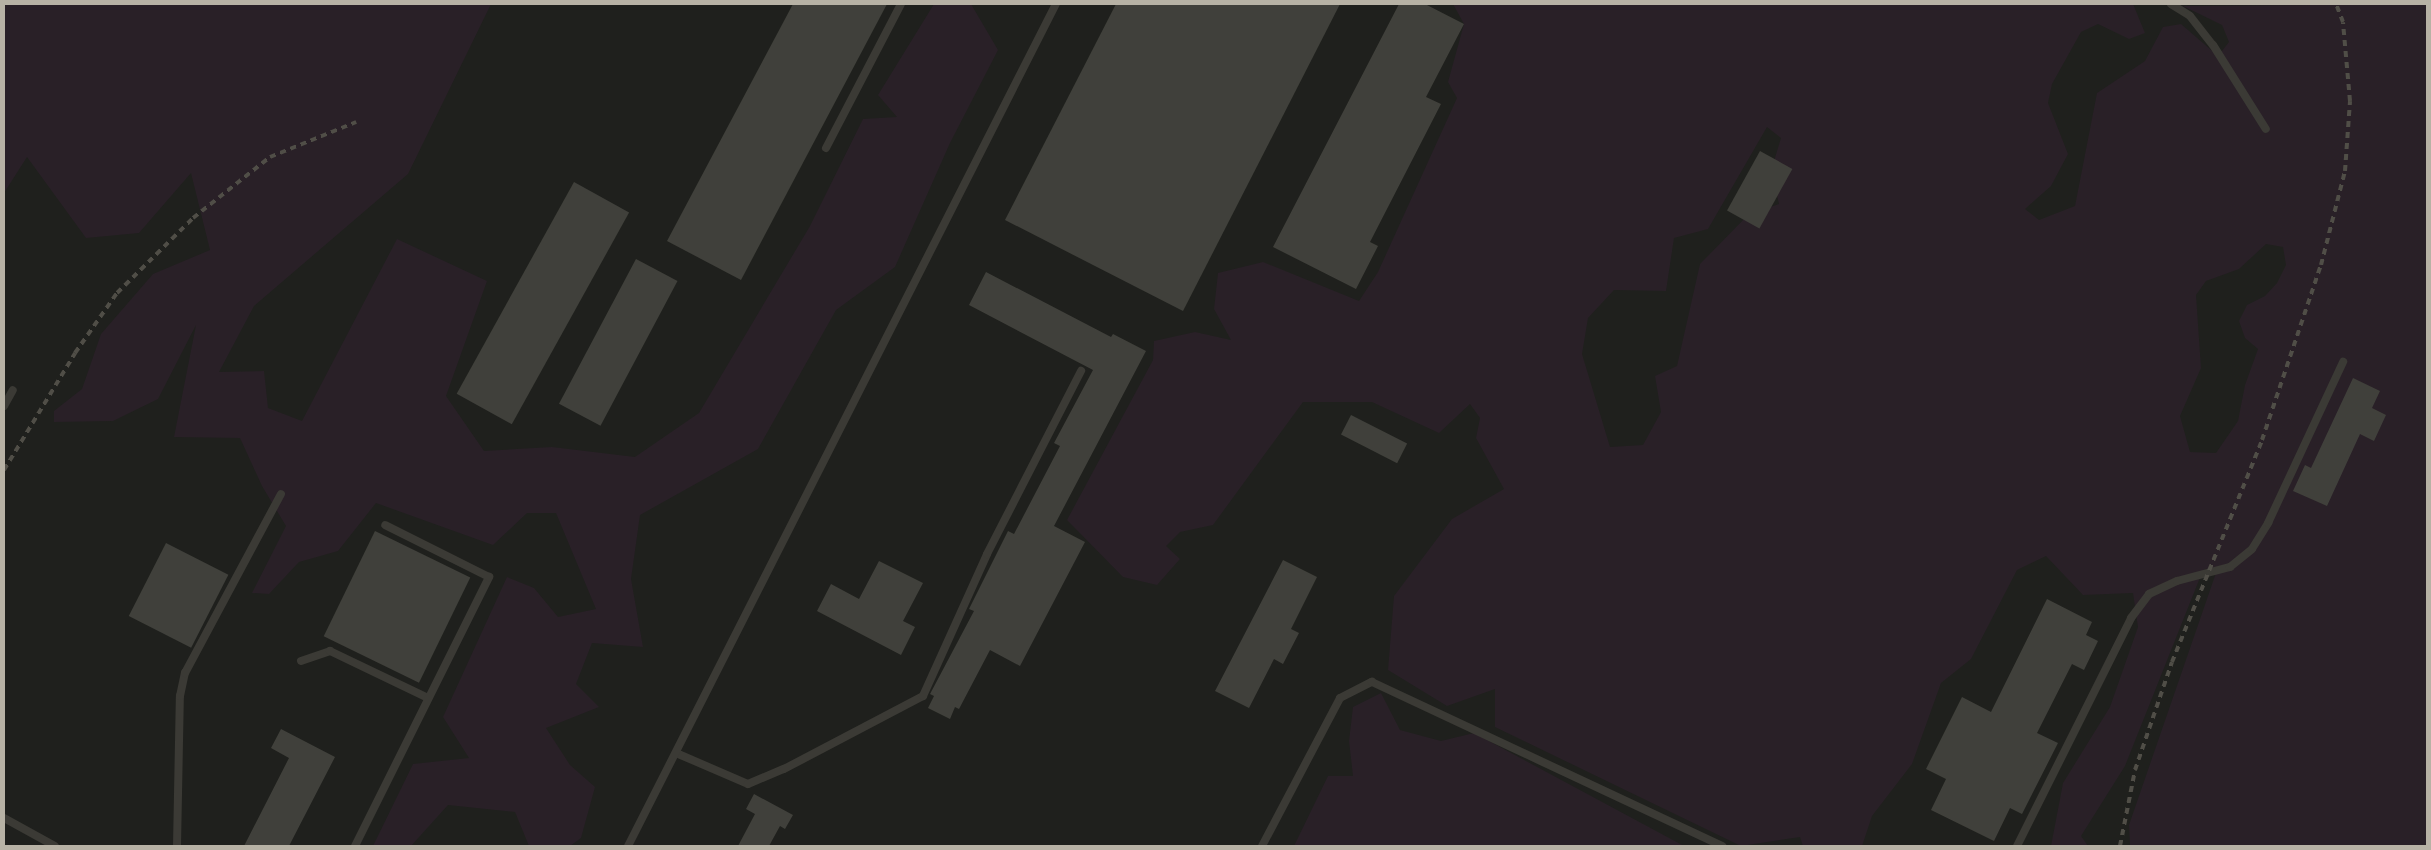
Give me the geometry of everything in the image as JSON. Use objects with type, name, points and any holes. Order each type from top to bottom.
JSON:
[{"type":"lane","points":[[826,148],[902,4]]},
{"type":"lane","points":[[628,846],[1056,4]]},
{"type":"lane","points":[[2171,4],[2190,16],[2213,45],[2266,129]]},
{"type":"lane","points":[[2017,846],[2131,618],[2149,594],[2177,581],[2230,567],[2252,549],[2268,523],[2343,362]]},
{"type":"lane","points":[[676,754],[748,784],[784,770],[923,696],[987,554],[1081,371]]},
{"type":"lane","points":[[4,406],[13,390]]},
{"type":"lane","points":[[177,846],[180,696],[185,673],[281,494]]},
{"type":"lane","points":[[355,846],[489,577],[385,525]]},
{"type":"lane","points":[[301,661],[330,651],[428,698]]},
{"type":"lane","points":[[1262,846],[1340,698],[1372,682],[1722,846]]},
{"type":"lane","points":[[4,818],[55,846]]},
{"type":"shaded area","points":[[4,4],[2427,4],[2427,846],[4,846]]},
{"type":"shaded area","points":[[4,4],[491,4],[408,174],[254,306],[219,372],[264,371],[268,408],[302,421],[397,239],[487,281],[446,396],[484,451],[552,447],[635,457],[699,413],[810,226],[863,119],[897,117],[878,95],[934,4],[971,4],[998,50],[950,143],[895,267],[836,310],[758,449],[640,515],[631,579],[643,647],[592,643],[576,684],[599,707],[546,728],[570,765],[595,787],[581,838],[570,846],[529,846],[515,812],[448,805],[411,846],[373,846],[413,764],[469,758],[443,717],[507,577],[534,588],[558,617],[596,609],[556,513],[527,513],[493,545],[376,503],[338,551],[299,562],[269,594],[252,593],[286,526],[262,486],[240,438],[174,437],[196,325],[158,399],[113,421],[54,422],[54,411],[82,389],[101,334],[153,274],[210,250],[191,173],[139,233],[86,238],[27,157],[4,193]]},
{"type":"shaded area","points":[[1453,4],[2133,4],[2145,33],[2129,39],[2098,24],[2081,32],[2052,84],[2048,103],[2068,154],[2051,186],[2025,209],[2039,220],[2075,206],[2097,93],[2145,61],[2163,27],[2181,24],[2218,56],[2229,42],[2222,25],[2183,6],[2427,4],[2427,846],[2130,846],[2129,825],[2218,567],[2203,570],[2125,766],[2081,836],[2088,846],[2051,846],[2063,783],[2110,707],[2138,627],[2133,593],[2083,595],[2046,556],[2017,570],[1971,659],[1941,683],[1912,764],[1872,816],[1862,846],[1803,846],[1800,837],[1741,846],[1495,727],[1495,689],[1447,706],[1388,670],[1394,596],[1452,519],[1504,489],[1476,438],[1480,418],[1470,404],[1439,433],[1372,402],[1303,402],[1213,525],[1180,532],[1166,546],[1180,559],[1157,585],[1123,577],[1067,520],[1153,360],[1154,341],[1195,332],[1231,340],[1214,309],[1218,273],[1263,262],[1359,301],[1378,272],[1457,98],[1448,82],[1464,24]],"holes":[[[1767,127],[1781,138],[1771,171],[1779,204],[1748,215],[1700,264],[1677,366],[1655,376],[1661,412],[1643,445],[1610,447],[1582,354],[1588,318],[1614,290],[1666,291],[1674,238],[1708,229]],[[2266,244],[2283,247],[2286,265],[2277,283],[2265,296],[2247,305],[2239,321],[2245,338],[2258,349],[2245,385],[2238,421],[2216,453],[2190,452],[2180,416],[2201,368],[2196,295],[2206,281],[2239,269]]]},
{"type":"shaded area","points":[[1381,693],[1400,730],[1441,741],[1474,733],[1684,846],[1294,846],[1328,776],[1353,776],[1349,741],[1353,707]]},
{"type":"building","points":[[793,4],[887,4],[741,280],[667,241]]},
{"type":"building","points":[[1116,4],[1340,4],[1183,311],[1005,220]]},
{"type":"building","points":[[1399,4],[1425,4],[1464,24],[1426,97],[1441,104],[1370,242],[1378,246],[1356,289],[1273,247]]},
{"type":"building","points":[[1760,151],[1792,169],[1759,228],[1727,210]]},
{"type":"building","points":[[574,182],[629,213],[512,424],[457,394]]},
{"type":"building","points":[[636,259],[677,281],[601,426],[559,404]]},
{"type":"building","points":[[986,272],[1111,337],[1113,334],[1146,351],[1054,526],[1085,542],[1020,666],[990,650],[959,709],[955,707],[950,719],[928,708],[934,696],[930,694],[974,611],[969,609],[1008,531],[1014,534],[1060,446],[1054,443],[1093,370],[969,305]]},
{"type":"building","points":[[2353,378],[2380,391],[2372,408],[2386,415],[2374,441],[2360,434],[2327,506],[2293,491],[2305,465],[2311,468]]},
{"type":"building","points":[[1351,415],[1407,444],[1397,463],[1341,435]]},
{"type":"building","points":[[375,531],[470,577],[419,683],[324,636]]},
{"type":"building","points":[[166,543],[228,575],[191,648],[129,616]]},
{"type":"building","points":[[1283,560],[1317,577],[1291,629],[1299,633],[1283,664],[1274,659],[1249,708],[1215,691]]},
{"type":"building","points":[[879,561],[923,583],[903,621],[915,627],[901,655],[817,611],[831,584],[859,599]]},
{"type":"building","points":[[2047,599],[2092,622],[2086,635],[2098,641],[2084,670],[2072,664],[2037,733],[2058,743],[2022,814],[2010,808],[1994,841],[1931,810],[1946,779],[1926,769],[1962,697],[1991,712]]},
{"type":"building","points":[[281,729],[335,757],[289,846],[244,846],[289,758],[271,748]]},
{"type":"building","points":[[754,794],[793,815],[785,829],[780,826],[769,846],[738,846],[755,814],[746,809]]},
{"type":"railway","points":[[2120,846],[2135,770],[2172,662],[2262,440],[2321,265],[2345,171],[2350,101],[2343,22],[2336,4]]},
{"type":"railway","points":[[4,470],[75,353],[117,293],[193,218],[270,157],[356,122]]}]
